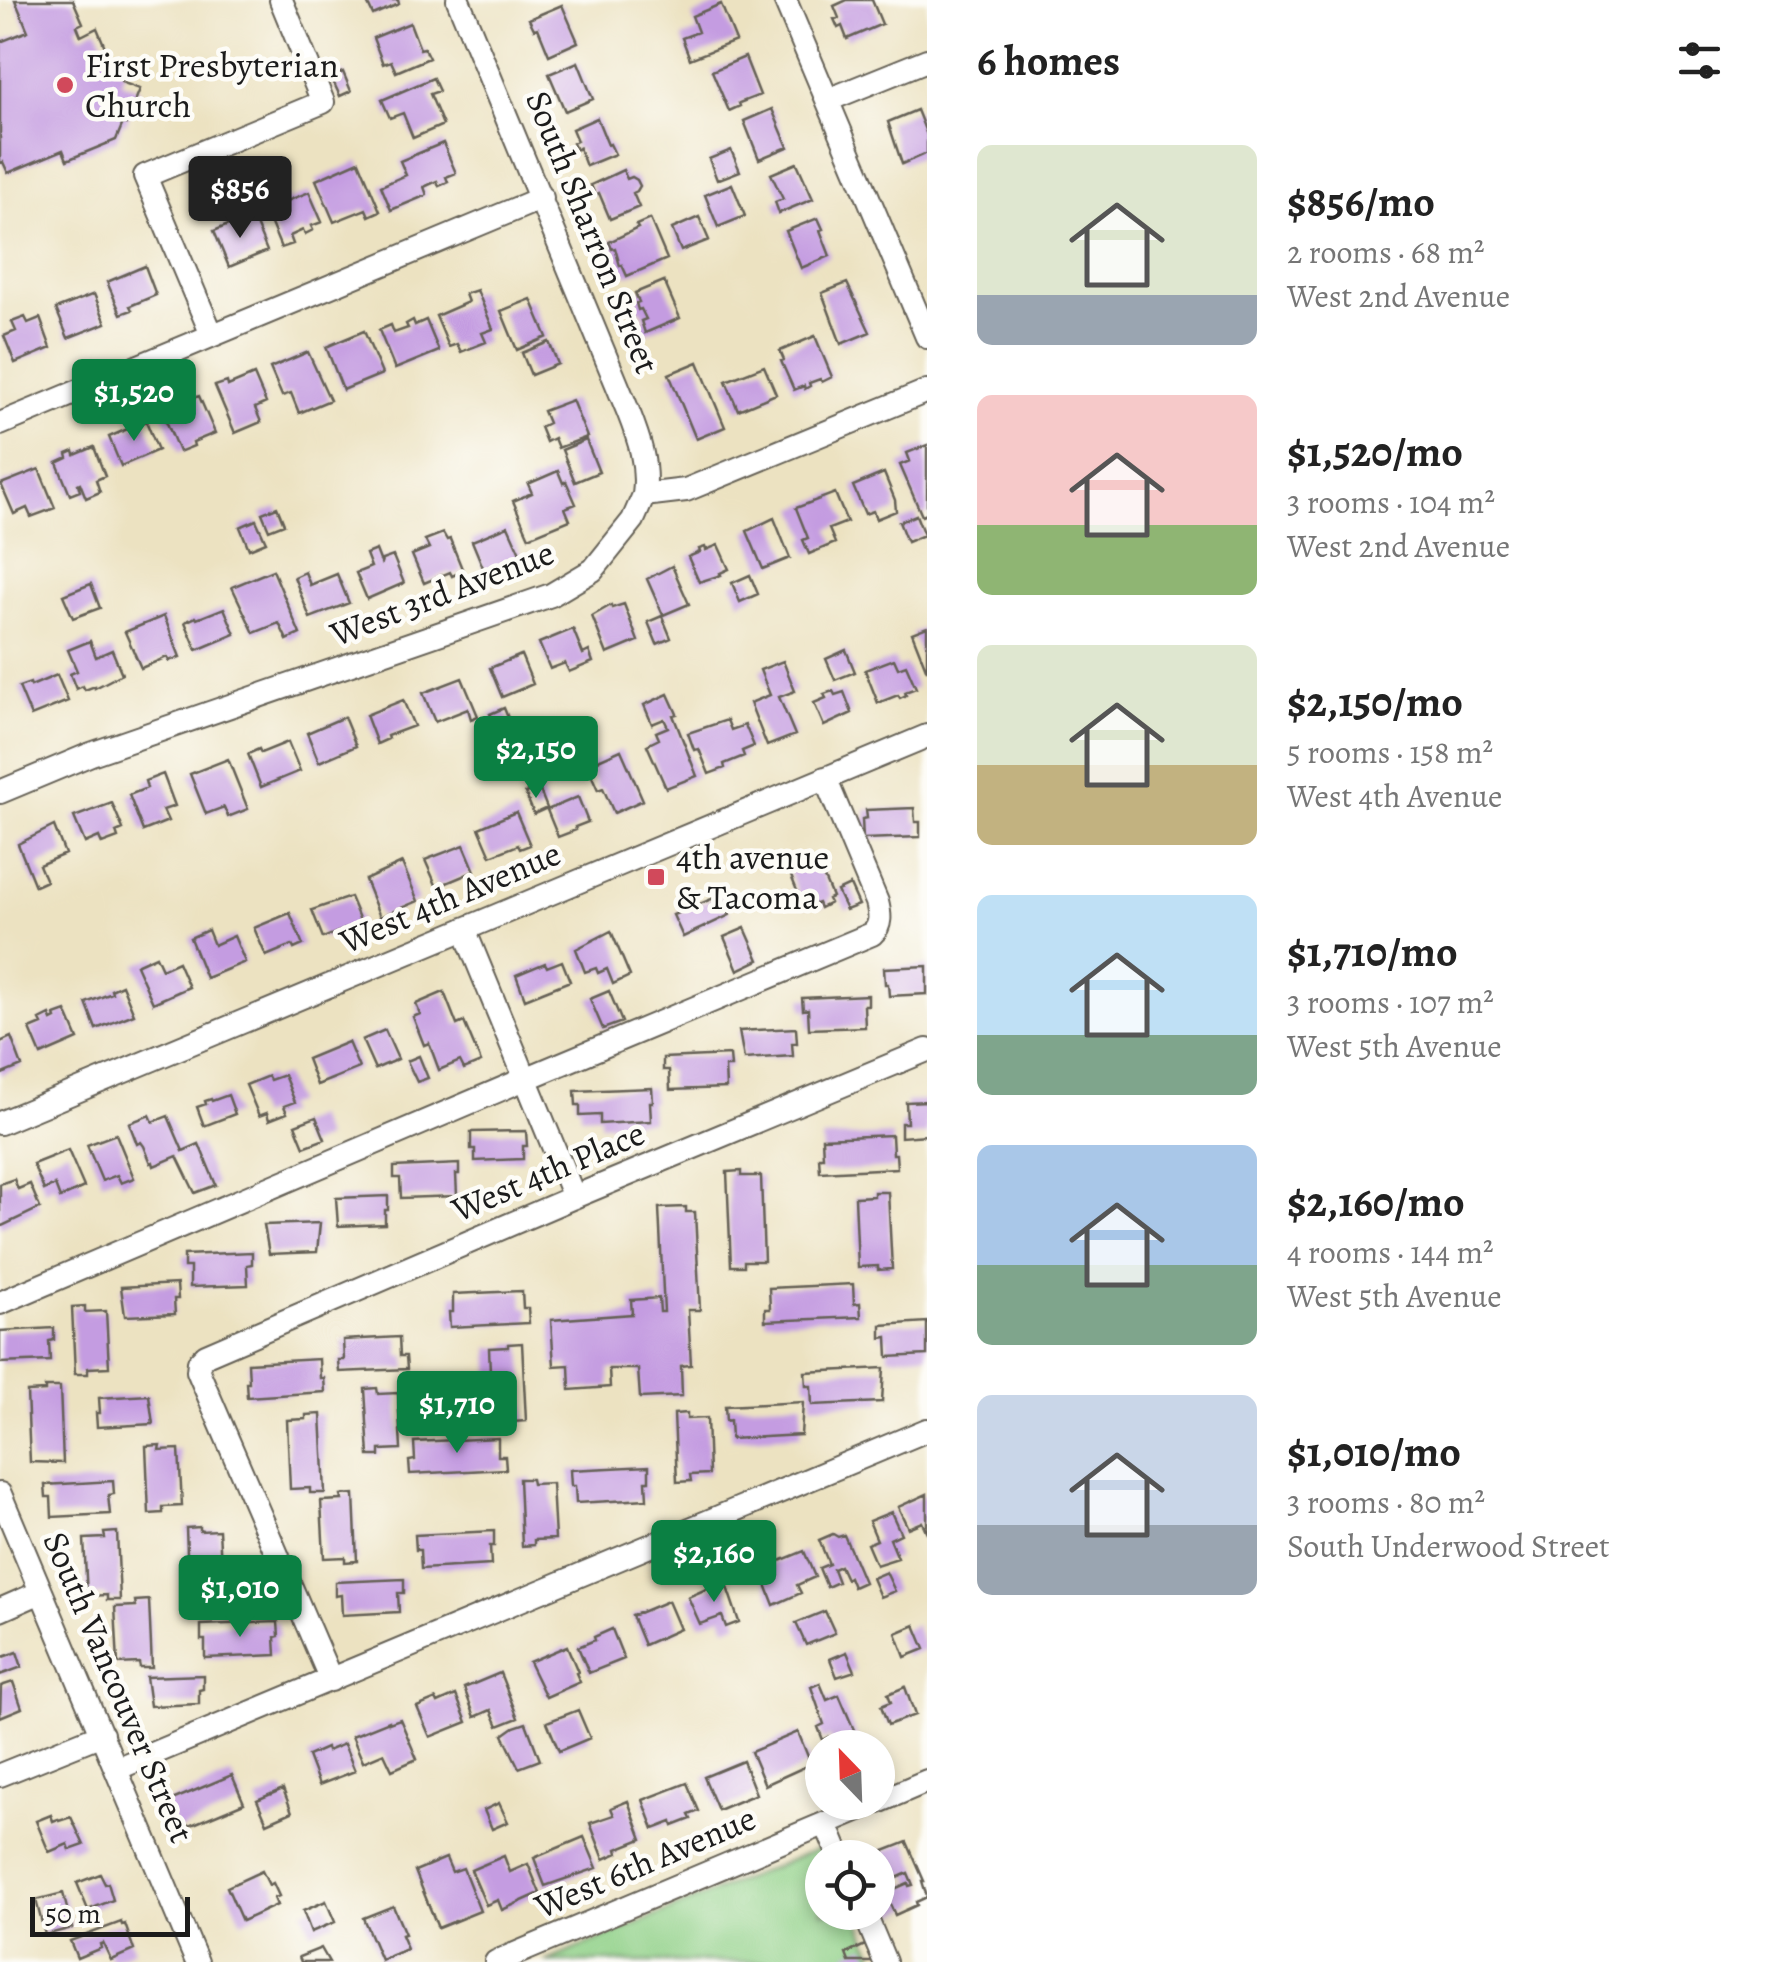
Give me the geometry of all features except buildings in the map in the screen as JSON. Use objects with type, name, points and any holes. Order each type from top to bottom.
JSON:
[{"type":"street","points":[[212,335],[145,176],[323,102],[281,0]]},
{"type":"street","name":"South Sharron Street","points":[[458,0],[636,431],[646,474],[644,494]]},
{"type":"street","points":[[785,0],[927,337]]},
{"type":"street","points":[[828,100],[927,60]]},
{"type":"street","points":[[0,424],[542,198]]},
{"type":"street","points":[[644,494],[686,490],[927,390]]},
{"type":"street","name":"West 3rd Avenue","points":[[0,792],[149,733],[551,595],[593,570],[633,520],[644,494]]},
{"type":"street","name":"West 4th Avenue","points":[[0,1123],[927,736]]},
{"type":"street","points":[[0,1303],[872,934],[878,929],[877,902],[825,778]]},
{"type":"street","points":[[464,929],[574,1198]]},
{"type":"street","name":"West 4th Place","points":[[331,1680],[198,1371],[199,1362],[206,1355],[927,1050]]},
{"type":"street","points":[[116,1769],[927,1430]]},
{"type":"street","name":"South Vancouver Street","points":[[0,1494],[197,1962]]},
{"type":"street","points":[[0,1610],[41,1592]]},
{"type":"street","points":[[0,1775],[102,1734]]},
{"type":"street","name":"West 6th Avenue","points":[[895,1794],[927,1781]]},
{"type":"street","name":"West 6th Avenue","points":[[496,1962],[835,1820]]},
{"type":"street","points":[[826,1824],[833,1840]]},
{"type":"street","points":[[872,1930],[885,1962]]},
{"type":"green space","points":[[805,1854],[805,1930],[863,1930],[877,1962],[545,1962]]},
{"type":"place","name":"First Presbyterian Church","points":[[65,85]]},
{"type":"place","name":"4th avenue & Tacoma","points":[[656,877]]}]
